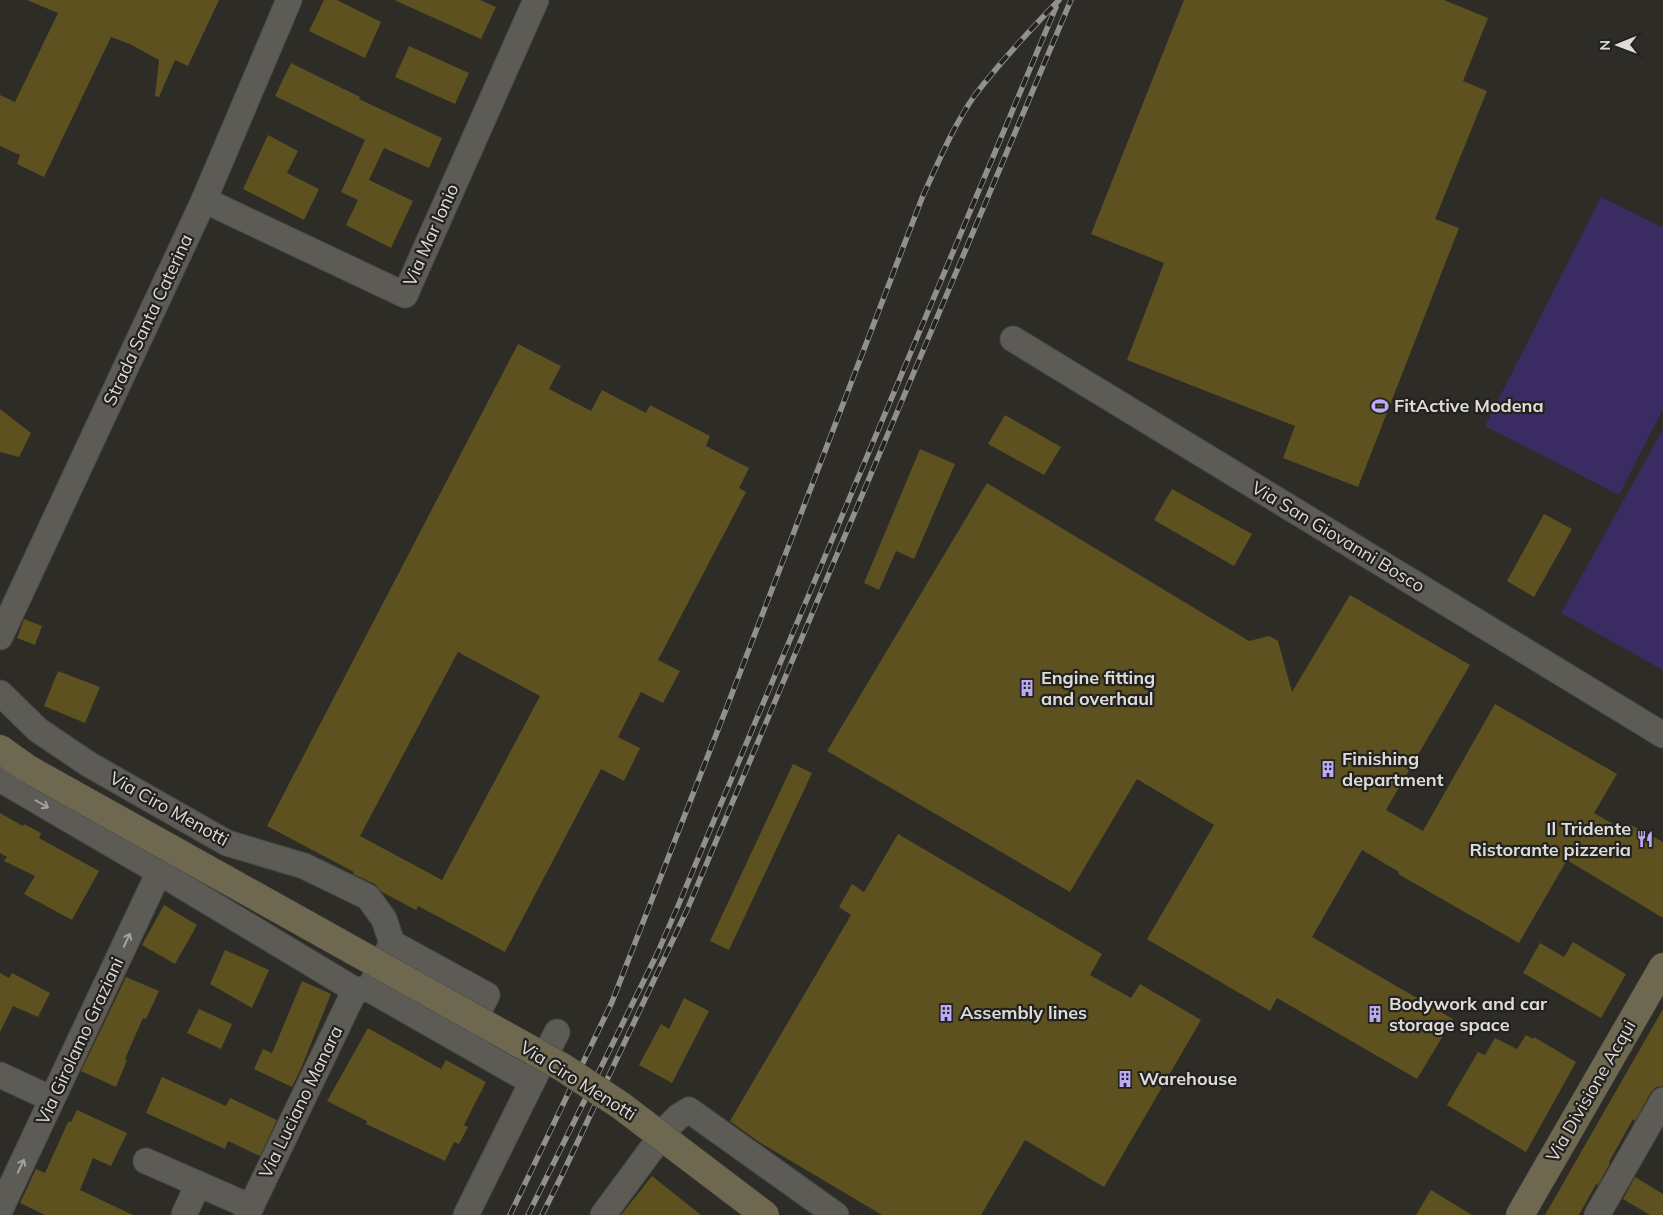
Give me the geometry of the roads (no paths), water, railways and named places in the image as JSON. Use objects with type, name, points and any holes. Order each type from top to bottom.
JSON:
[{"type":"main road","name":"Via Ciro Menotti","points":[[0,749],[28,769],[562,1067],[620,1105],[765,1215]]},
{"type":"main road","name":"Via Ciro Menotti","points":[[0,761],[28,769]]},
{"type":"main road","name":"Via Divisione Acqui","points":[[1520,1215],[1663,967]]},
{"type":"street","name":"Strada Santa Caterina","points":[[0,636],[204,200],[289,0]]},
{"type":"street","name":"Via Mar Ionio","points":[[204,200],[405,295],[536,0]]},
{"type":"street","name":"Via San Giovanni Bosco","points":[[1013,339],[1663,735]]},
{"type":"street","name":"Via Ciro Menotti","points":[[0,693],[38,730],[90,765],[227,843],[304,866],[368,897],[384,919],[392,943]]},
{"type":"street","points":[[0,779],[362,989],[532,1082]]},
{"type":"street","name":"Via Girolamo Graziani","points":[[0,1210],[160,872]]},
{"type":"street","points":[[362,989],[392,943],[487,994],[463,1043]]},
{"type":"street","name":"Via Luciano Manara","points":[[249,1211],[362,989]]},
{"type":"street","points":[[466,1215],[557,1032]]},
{"type":"street","points":[[0,1075],[52,1099]]},
{"type":"street","points":[[1597,1215],[1663,1100]]},
{"type":"street","points":[[603,1215],[668,1127],[689,1110],[836,1215]]},
{"type":"street","points":[[146,1161],[198,1184],[249,1211]]},
{"type":"street","points":[[184,1215],[198,1184]]},
{"type":"railway","points":[[510,1215],[612,1002],[922,198],[953,132],[975,95],[1016,46],[1059,0]]},
{"type":"railway","points":[[542,1215],[687,910],[1071,0]]},
{"type":"railway","points":[[528,1215],[657,954],[678,906],[1056,7]]},
{"type":"place","name":"FitActive Modena","points":[[1380,406]]},
{"type":"place","name":"Engine fitting and overhaul","points":[[1027,688]]},
{"type":"place","name":"Finishing department","points":[[1328,769]]},
{"type":"place","name":"Il Tridente Ristorante pizzeria","points":[[1645,839]]},
{"type":"place","name":"Assembly lines","points":[[946,1013]]},
{"type":"place","name":"Bodywork and car storage space","points":[[1375,1014]]},
{"type":"place","name":"Warehouse","points":[[1125,1079]]}]
